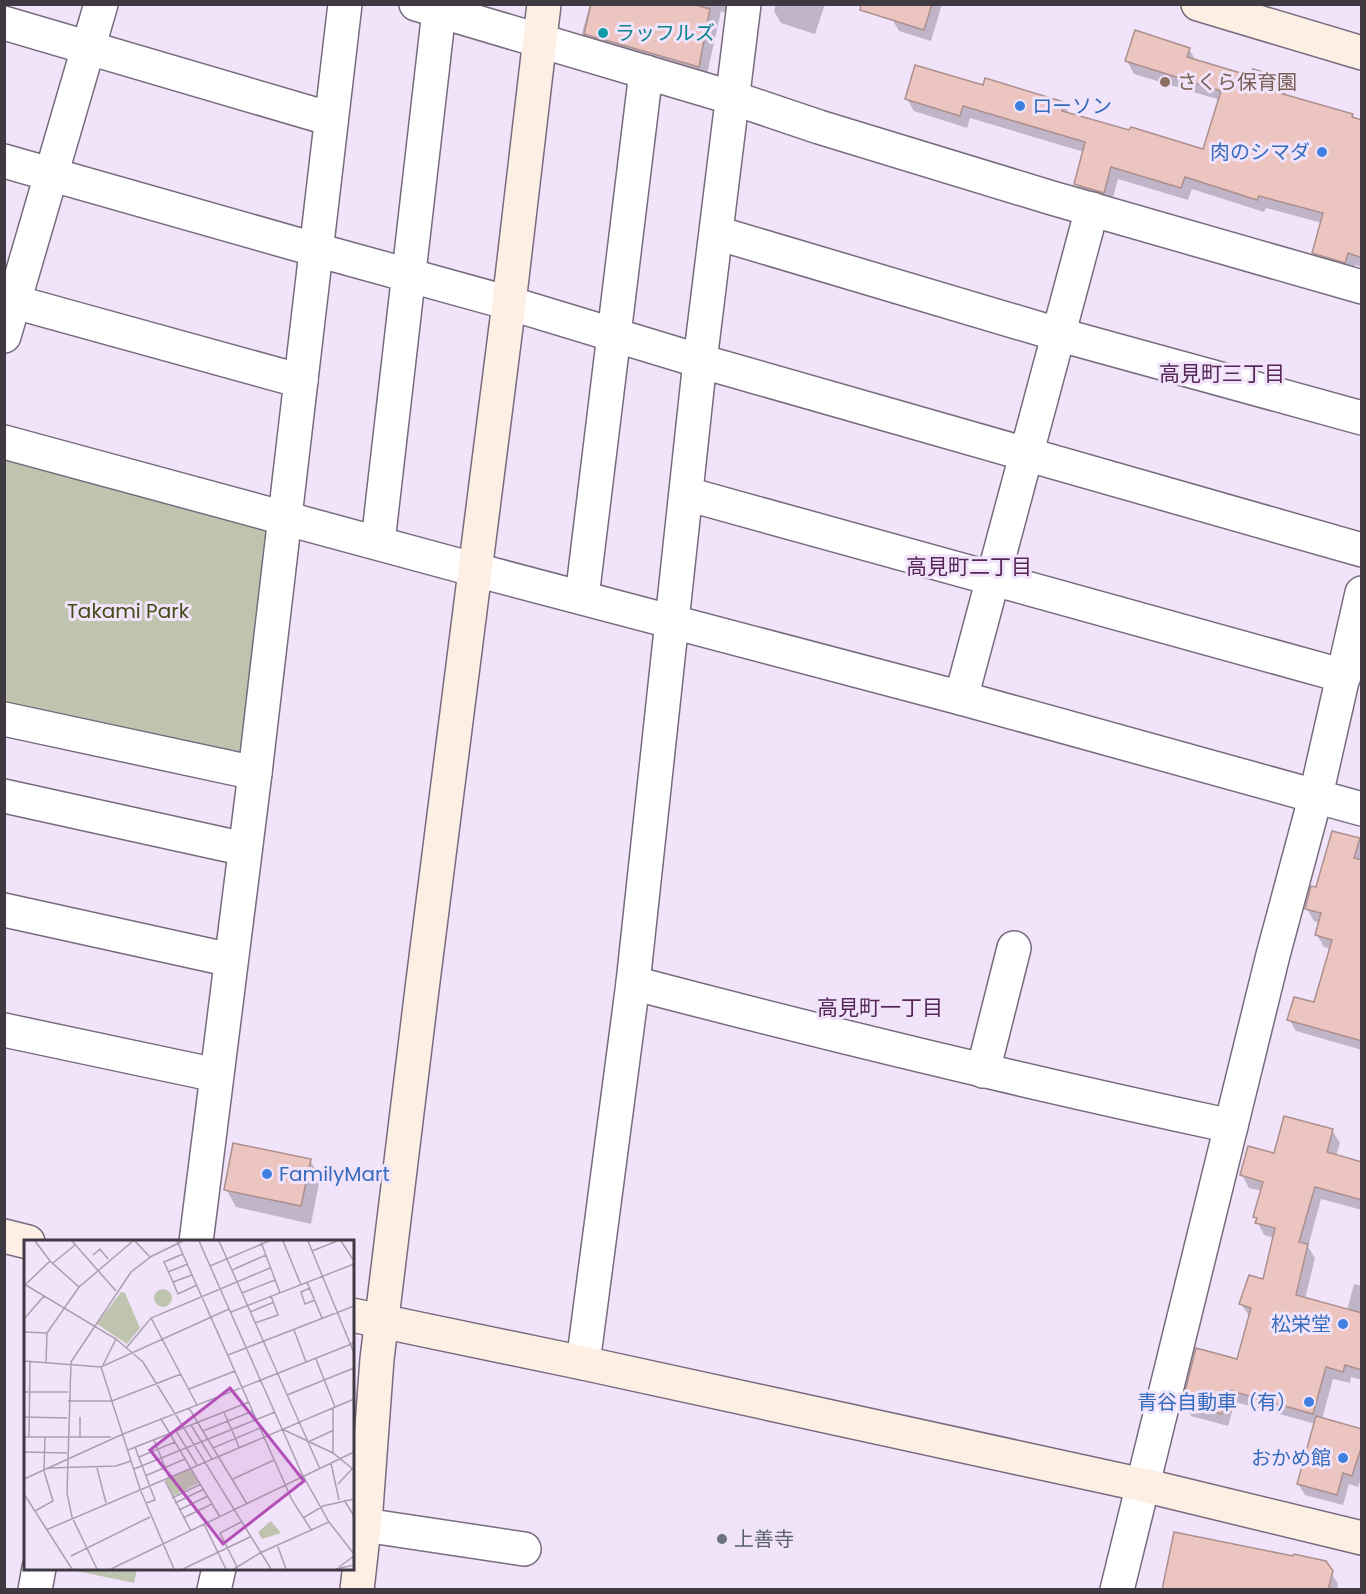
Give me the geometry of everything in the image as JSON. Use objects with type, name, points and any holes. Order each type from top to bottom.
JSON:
[{"type":"street","points":[[4,336],[10,301],[53,174],[102,4]]},
{"type":"street","points":[[196,1240],[255,773],[345,4]]},
{"type":"street","points":[[357,1590],[367,1319],[476,570],[544,4]]},
{"type":"street","points":[[583,1363],[633,983],[700,361],[744,4]]},
{"type":"street","points":[[1198,4],[1362,53]]},
{"type":"street","points":[[378,542],[409,275],[427,8],[733,98],[819,127],[1092,209],[1362,286]]},
{"type":"street","points":[[4,23],[331,119]]},
{"type":"street","points":[[582,597],[646,72]]},
{"type":"street","points":[[4,161],[509,303],[700,361],[1362,550]]},
{"type":"street","points":[[962,698],[992,578],[1092,209]]},
{"type":"street","points":[[717,233],[1057,334],[1362,418]]},
{"type":"street","points":[[10,301],[301,381]]},
{"type":"street","points":[[4,442],[284,516],[476,570],[962,698],[1362,808]]},
{"type":"street","points":[[687,494],[1344,676]]},
{"type":"street","points":[[1117,1590],[1273,955],[1316,795],[1362,593]]},
{"type":"street","points":[[4,719],[255,773]]},
{"type":"street","points":[[4,796],[245,849]]},
{"type":"street","points":[[4,910],[231,960]]},
{"type":"street","points":[[983,1071],[1014,948]]},
{"type":"street","points":[[633,983],[983,1071],[1231,1126]]},
{"type":"street","points":[[4,1030],[216,1075]]},
{"type":"street","points":[[4,1236],[24,1241]]},
{"type":"street","points":[[367,1319],[583,1363],[1143,1485],[1362,1539]]},
{"type":"street","points":[[361,1513],[524,1549]]},
{"type":"street","points":[[35,1590],[39,1570]]},
{"type":"street","points":[[214,1590],[219,1570]]},
{"type":"green space","name":"Takami Park","points":[[4,453],[262,525],[268,537],[247,749],[237,757],[5,705]]},
{"type":"green space","points":[[72,1570],[137,1570],[134,1583]]},
{"type":"building","points":[[591,4],[692,4],[710,9],[699,67],[584,34]]},
{"type":"building","points":[[861,4],[932,4],[924,30],[860,10]]},
{"type":"building","points":[[1135,30],[1190,48],[1187,57],[1251,76],[1253,69],[1281,77],[1276,92],[1353,114],[1352,117],[1362,120],[1362,258],[1348,253],[1345,263],[1312,253],[1323,213],[1259,196],[1257,200],[1185,177],[1181,188],[1111,167],[1104,193],[1074,184],[1085,142],[963,106],[960,116],[905,99],[915,65],[983,85],[985,78],[1064,102],[1062,111],[1129,130],[1131,127],[1203,149],[1221,91],[1125,61]]},
{"type":"building","points":[[1332,831],[1360,838],[1354,858],[1362,860],[1362,1041],[1287,1020],[1294,997],[1314,1002],[1332,940],[1315,935],[1321,913],[1305,909],[1311,886],[1316,887]]},
{"type":"building","points":[[1284,1116],[1333,1129],[1327,1152],[1362,1162],[1362,1200],[1315,1187],[1299,1242],[1308,1244],[1296,1295],[1362,1313],[1362,1370],[1345,1365],[1343,1372],[1326,1367],[1313,1414],[1228,1390],[1222,1414],[1182,1403],[1196,1348],[1237,1359],[1251,1308],[1239,1304],[1249,1275],[1263,1279],[1275,1228],[1255,1223],[1257,1218],[1253,1217],[1263,1182],[1240,1175],[1248,1146],[1274,1153]]},
{"type":"building","name":"FamilyMart","points":[[233,1143],[311,1159],[301,1206],[224,1190]]},
{"type":"building","points":[[1316,1416],[1362,1429],[1362,1445],[1352,1476],[1343,1473],[1337,1495],[1297,1484]]},
{"type":"building","points":[[1174,1532],[1326,1561],[1333,1571],[1328,1590],[1162,1590]]},
{"type":"place","name":"ラッフルズ","points":[[603,33]]},
{"type":"place","name":"さくら保育園","points":[[1165,82]]},
{"type":"place","name":"ローソン","points":[[1020,106]]},
{"type":"place","name":"肉のシマダ","points":[[1322,152]]},
{"type":"place","name":"FamilyMart","points":[[267,1174]]},
{"type":"place","name":"松栄堂","points":[[1343,1324]]},
{"type":"place","name":"青谷自動車（有）","points":[[1309,1402]]},
{"type":"place","name":"おかめ館","points":[[1343,1458]]},
{"type":"place","name":"上善寺","points":[[722,1539]]},
{"type":"district","name":"高見町三丁目","points":[[1222,374]]},
{"type":"district","name":"高見町二丁目","points":[[969,567]]},
{"type":"district","name":"高見町一丁目","points":[[880,1008]]}]
